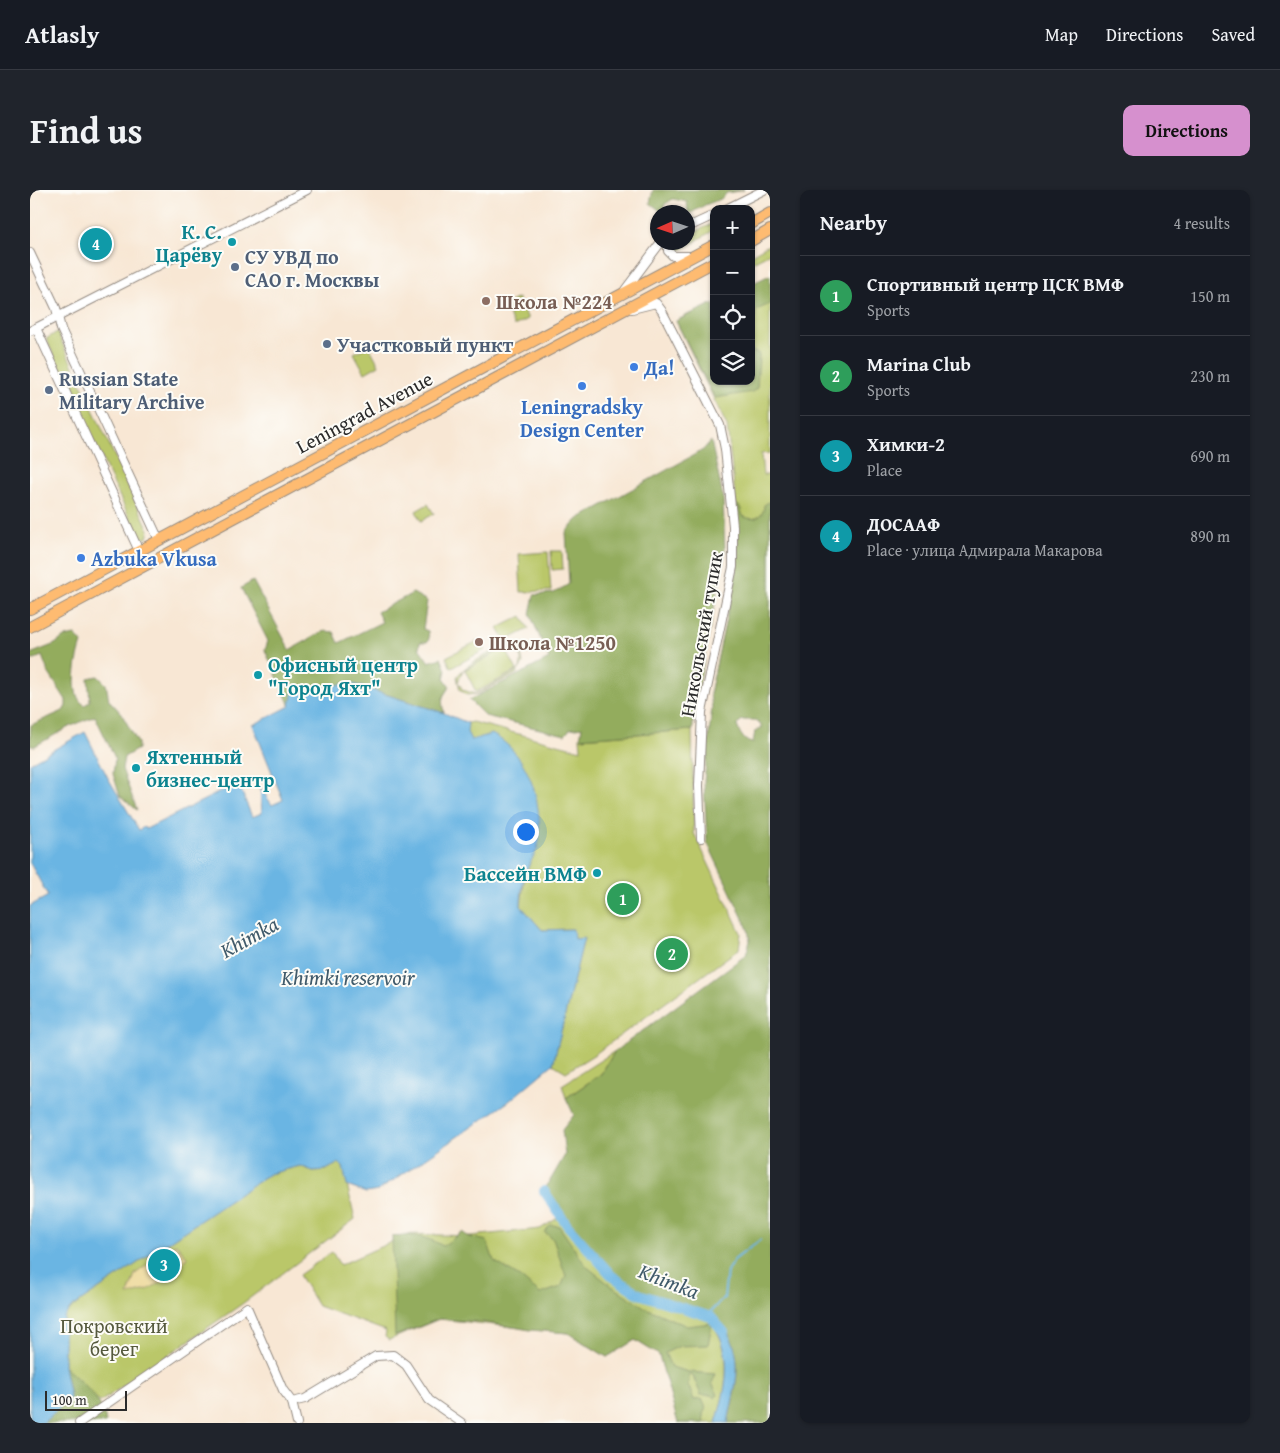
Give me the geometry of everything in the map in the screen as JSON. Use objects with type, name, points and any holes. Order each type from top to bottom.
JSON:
[{"type":"main road","points":[[755,222],[770,213]]},
{"type":"main road","points":[[755,239],[770,230]]},
{"type":"main road","name":"Leningrad Avenue","points":[[30,609],[710,247]]},
{"type":"main road","name":"Leningrad Avenue","points":[[30,627],[710,264]]},
{"type":"street","points":[[139,551],[33,330],[307,190]]},
{"type":"street","points":[[734,205],[764,190]]},
{"type":"street","points":[[695,224],[710,217]]},
{"type":"street","points":[[619,296],[655,250]]},
{"type":"street","points":[[668,250],[673,256],[686,257],[697,254]]},
{"type":"street","points":[[30,253],[58,316],[61,329],[159,540]]},
{"type":"street","name":"Никольский тупик","points":[[621,313],[656,303],[714,410],[724,438],[729,476],[734,560],[702,712],[699,786],[701,838]]},
{"type":"street","points":[[79,1423],[247,1307],[283,1390],[292,1402],[296,1423]]},
{"type":"street","points":[[292,1402],[305,1399],[376,1356],[393,1354],[406,1365],[429,1400],[462,1423]]},
{"type":"green space","points":[[653,190],[744,190],[727,193],[721,199],[695,211],[695,205],[687,205],[687,202],[673,199],[665,205],[653,205],[650,203]]},
{"type":"green space","points":[[710,225],[710,232],[695,241],[695,232]]},
{"type":"green space","points":[[770,244],[770,253],[755,261],[755,253]]},
{"type":"green space","points":[[770,275],[770,304],[756,310],[755,317],[755,295],[755,282]]},
{"type":"green space","points":[[770,282],[770,453],[761,454],[763,475],[770,475],[770,695],[710,694],[737,568],[736,504],[727,426],[676,321],[689,314],[710,308],[710,385],[755,385],[755,290]]},
{"type":"green space","points":[[518,298],[528,319],[514,326],[504,305]]},
{"type":"green space","points":[[710,305],[710,385],[755,385],[755,352],[758,353],[759,356],[757,388],[752,392],[715,398],[676,321]]},
{"type":"green space","points":[[57,332],[149,530],[147,538],[138,536],[46,339]]},
{"type":"green space","points":[[369,346],[379,365],[365,373],[354,353]]},
{"type":"green space","points":[[711,441],[723,497],[725,552],[693,717],[693,730],[580,738],[582,727],[570,729],[565,735],[485,716],[469,700],[549,659],[530,614],[534,595],[554,593],[569,584],[566,532],[578,519],[703,450]]},
{"type":"green space","points":[[770,501],[770,1423],[728,1423],[736,1382],[736,1357],[728,1333],[719,1320],[716,1322],[711,1317],[649,1298],[625,1286],[611,1276],[585,1250],[544,1191],[565,1155],[562,1130],[574,1115],[566,1098],[601,1074],[615,1051],[746,955],[750,941],[748,929],[707,842],[704,782],[712,707],[710,694],[737,568],[736,504],[740,507],[743,516],[747,518],[758,517],[764,509],[764,505]],"holes":[[[742,720],[754,720],[761,725],[761,728],[755,731],[753,743],[750,743],[743,737],[737,725]]]},
{"type":"green space","points":[[428,504],[434,514],[421,521],[416,511]]},
{"type":"green space","points":[[551,551],[562,551],[563,569],[552,570]]},
{"type":"green space","points":[[548,552],[551,591],[521,592],[519,554]]},
{"type":"green space","points":[[253,581],[290,650],[324,631],[334,632],[339,643],[382,622],[377,612],[413,593],[427,601],[423,629],[428,631],[429,639],[427,642],[420,642],[419,648],[429,662],[441,658],[446,670],[444,679],[450,686],[443,698],[444,713],[350,683],[290,706],[265,650],[268,641],[241,588]]},
{"type":"green space","points":[[522,616],[529,629],[505,641],[498,628]]},
{"type":"green space","points":[[75,635],[82,643],[75,677],[75,686],[80,701],[85,705],[90,701],[88,678],[98,676],[106,684],[109,700],[121,713],[138,743],[138,749],[124,757],[122,769],[137,810],[120,796],[113,774],[115,758],[95,716],[69,727],[35,746],[30,746],[31,725],[63,711],[66,706],[66,700],[48,672],[42,656],[30,661],[30,654],[55,644],[64,637]]},
{"type":"green space","points":[[480,640],[485,650],[451,668],[446,657]]},
{"type":"green space","points":[[509,646],[513,649],[503,648],[463,670],[480,658],[504,647]]},
{"type":"green space","points":[[505,648],[517,670],[476,692],[465,670]]},
{"type":"green space","points":[[517,651],[521,654],[523,664],[519,669],[521,657]]},
{"type":"green space","points":[[463,670],[458,682],[457,677]]},
{"type":"green space","points":[[519,670],[516,674],[477,694],[467,695],[460,690],[458,682],[463,690],[476,694]]},
{"type":"green space","points":[[472,722],[581,750],[580,738],[692,730],[694,833],[741,933],[739,949],[595,1054],[566,1072],[553,1064],[584,938],[574,939],[572,929],[542,930],[521,906],[525,875],[539,841],[492,734],[471,741],[466,732],[468,723]]},
{"type":"green space","points":[[615,1051],[601,1074],[566,1098],[562,1085]]},
{"type":"green space","name":"Покровский берег","points":[[339,1163],[343,1167],[355,1219],[242,1304],[100,1402],[64,1366],[64,1317],[71,1308],[269,1174],[300,1166],[313,1171],[326,1170]]},
{"type":"green space","points":[[561,1216],[596,1261],[628,1288],[640,1294],[711,1317],[716,1322],[712,1323],[723,1347],[726,1359],[726,1372],[723,1397],[716,1423],[678,1423],[659,1355],[635,1340],[607,1357],[568,1333],[439,1319],[389,1340],[385,1337],[386,1331],[318,1306],[299,1275],[332,1252],[340,1265],[409,1234],[471,1236],[540,1229]]},
{"type":"green space","points":[[551,1225],[559,1226],[586,1266],[610,1285],[646,1308],[687,1326],[712,1323],[708,1345],[680,1346],[665,1353],[671,1367],[689,1372],[716,1374],[712,1383],[718,1395],[714,1398],[711,1395],[701,1395],[693,1376],[689,1374],[688,1385],[694,1400],[702,1399],[706,1408],[703,1414],[704,1423],[678,1423],[659,1355],[635,1340],[607,1357],[568,1333],[530,1330],[483,1322],[439,1319],[395,1336],[392,1236],[418,1236],[443,1246],[462,1232],[469,1237],[487,1241],[494,1261],[521,1278],[540,1294],[561,1287],[566,1276],[553,1239],[544,1232]]},
{"type":"green space","points":[[64,1366],[96,1398],[101,1406],[106,1423],[43,1423],[70,1398]]},
{"type":"sand","points":[[176,1244],[187,1257],[176,1274],[147,1290],[128,1295],[135,1274]]},
{"type":"water","name":"Khimki reservoir","points":[[350,683],[444,713],[468,723],[467,732],[471,740],[492,734],[515,753],[524,766],[535,794],[538,809],[539,840],[525,875],[521,906],[542,930],[573,929],[574,939],[584,938],[553,1064],[508,1102],[378,1191],[366,1193],[347,1186],[343,1167],[339,1163],[326,1170],[313,1171],[300,1166],[269,1174],[71,1308],[64,1317],[64,1366],[70,1398],[43,1423],[30,1423],[30,906],[48,896],[30,863],[30,763],[85,732],[108,778],[139,830],[144,827],[146,829],[238,783],[252,817],[262,813],[260,787],[272,805],[283,800],[253,725],[290,706],[293,691]]},
{"type":"water","points":[[719,1320],[734,1345],[736,1357],[736,1382],[728,1423],[716,1423],[723,1397],[726,1372],[724,1347],[712,1323]]},
{"type":"waterway","name":"Khimka","points":[[544,1191],[567,1225],[612,1276],[639,1294],[711,1317],[724,1332]]},
{"type":"waterway","points":[[711,1317],[711,1311],[724,1298],[727,1271],[734,1260],[760,1240]]},
{"type":"place","name":"К. С. Царёву","points":[[232,242]]},
{"type":"place","name":"ДОСААФ","points":[[96,244]]},
{"type":"place","name":"СУ УВД по САО г. Москвы","points":[[235,267]]},
{"type":"place","name":"Школа №224","points":[[486,301]]},
{"type":"place","name":"Участковый пункт","points":[[327,344]]},
{"type":"place","name":"Да!","points":[[634,367]]},
{"type":"place","name":"Leningradsky Design Center","points":[[582,386]]},
{"type":"place","name":"Russian State Military Archive","points":[[49,390]]},
{"type":"place","name":"Azbuka Vkusa","points":[[81,558]]},
{"type":"place","name":"Школа №1250","points":[[479,642]]},
{"type":"place","name":"Офисный центр \"Город Яхт\"","points":[[258,675]]},
{"type":"place","name":"Яхтенный бизнес-центр","points":[[136,768]]},
{"type":"place","name":"Бассейн ВМФ","points":[[597,873]]},
{"type":"place","name":"Спортивный центр ЦСК ВМФ","points":[[623,899]]},
{"type":"place","name":"Marina Club","points":[[672,954]]},
{"type":"place","name":"Химки-2","points":[[164,1265]]}]
